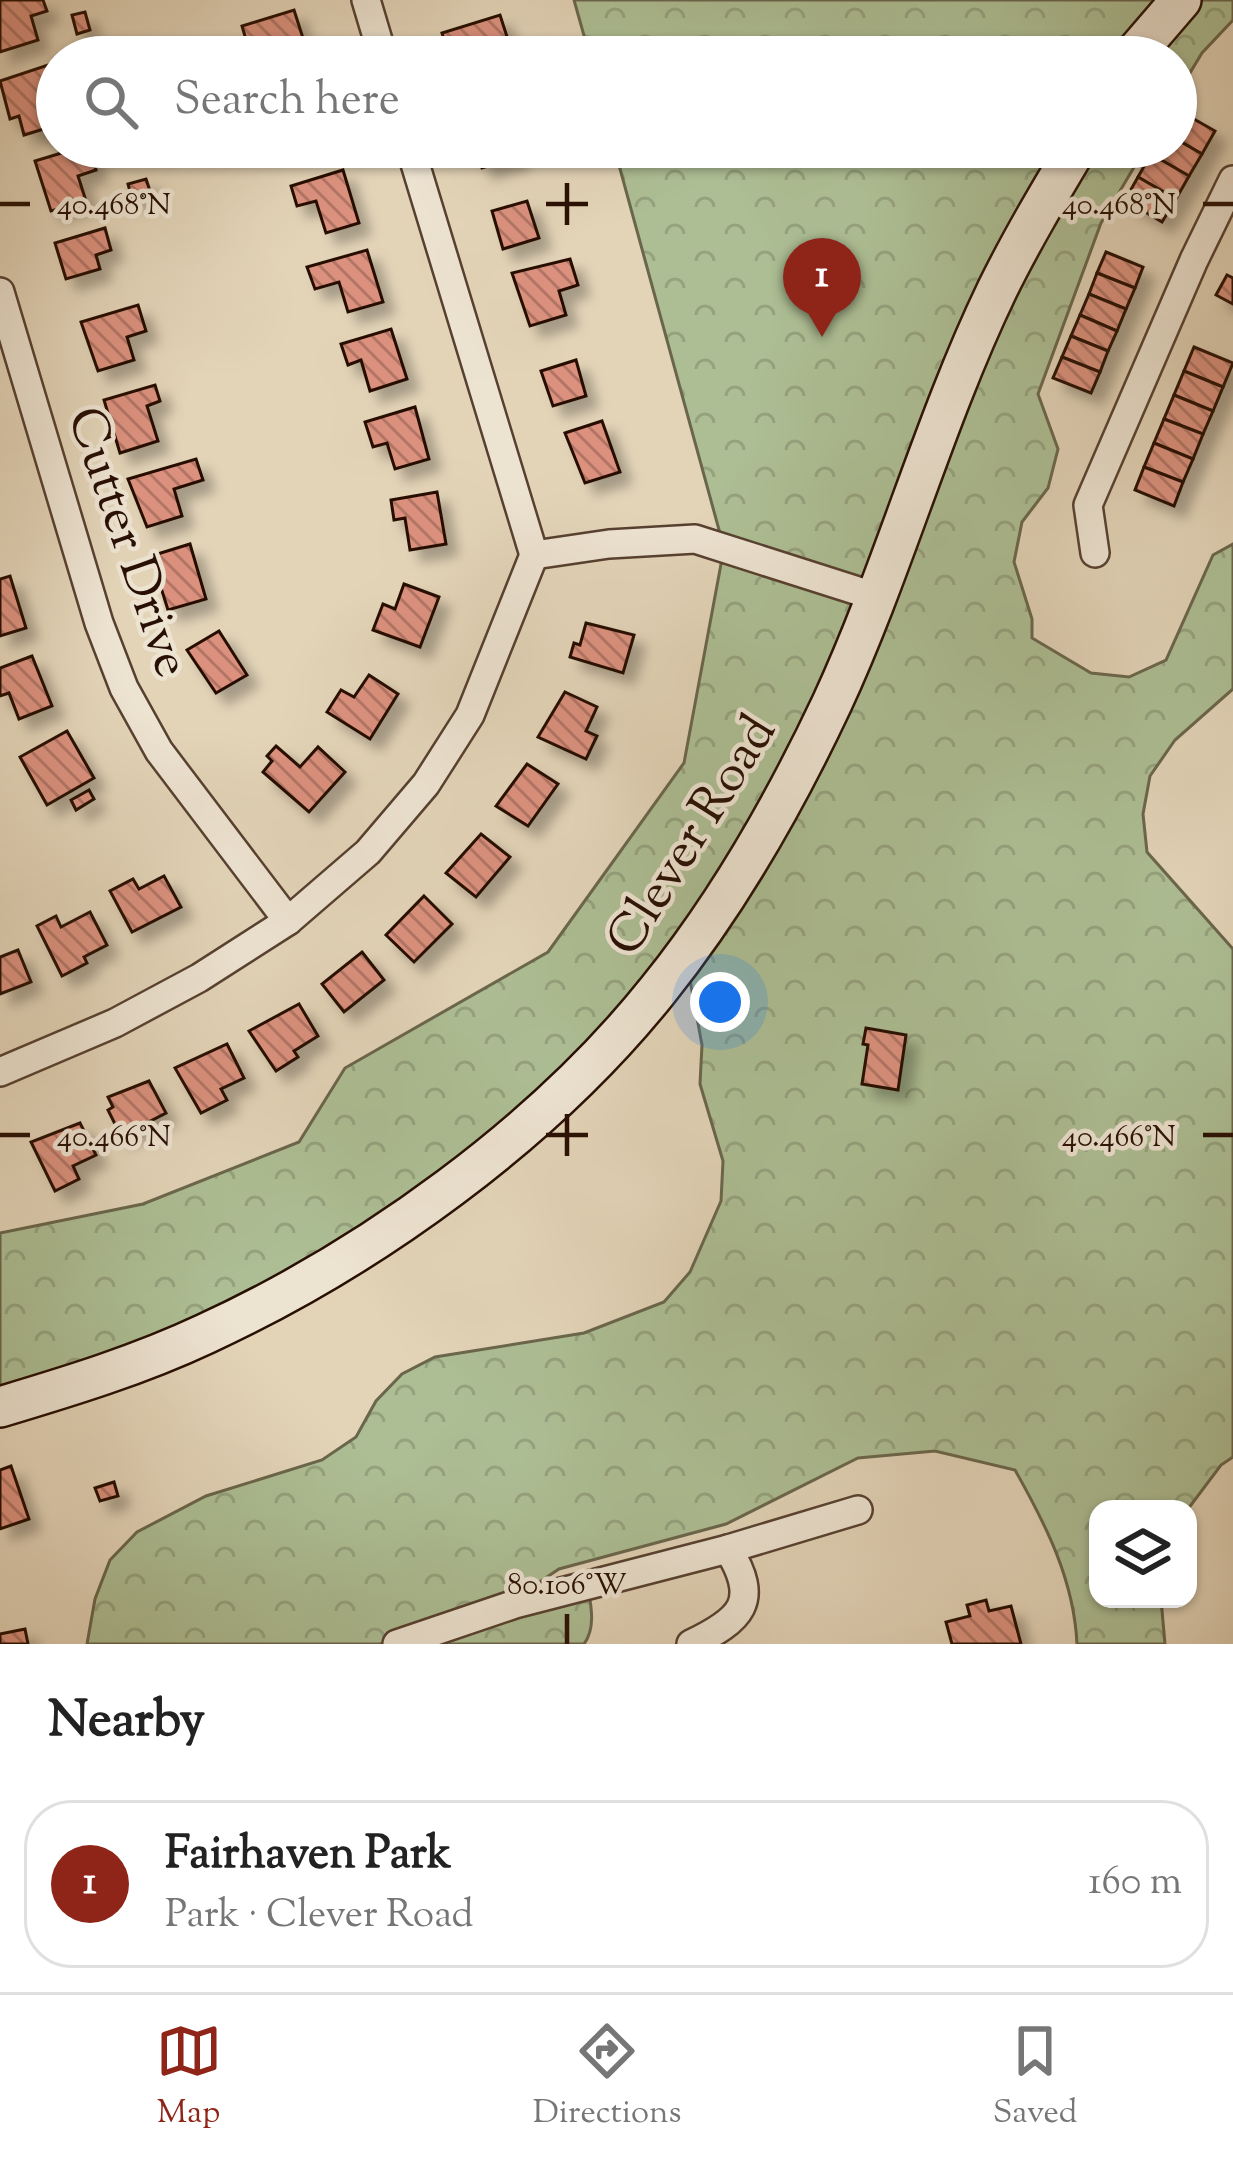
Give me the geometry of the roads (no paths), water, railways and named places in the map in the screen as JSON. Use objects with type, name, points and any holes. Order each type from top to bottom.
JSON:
[{"type":"street","points":[[366,0],[377,36]]},
{"type":"street","points":[[1150,36],[1181,0]]},
{"type":"street","points":[[0,1072],[115,1023],[199,978],[288,921],[368,852],[426,784],[470,715],[534,556],[416,168]]},
{"type":"street","name":"Clever Road","points":[[0,1407],[108,1374],[205,1334],[292,1290],[414,1212],[528,1124],[657,992],[725,898],[792,783],[877,597],[996,292],[1065,168]]},
{"type":"street","points":[[1095,553],[1088,505],[1233,180]]},
{"type":"street","name":"Cutter Drive","points":[[0,292],[99,622],[124,688],[159,751],[288,921]]},
{"type":"street","points":[[534,556],[609,544],[695,539],[877,597]]},
{"type":"street","points":[[397,1644],[515,1604],[858,1510]]},
{"type":"street","points":[[692,1644],[721,1630],[740,1613],[746,1594],[741,1570],[728,1549]]},
{"type":"place","name":"Fairhaven Park","points":[[822,337]]}]
